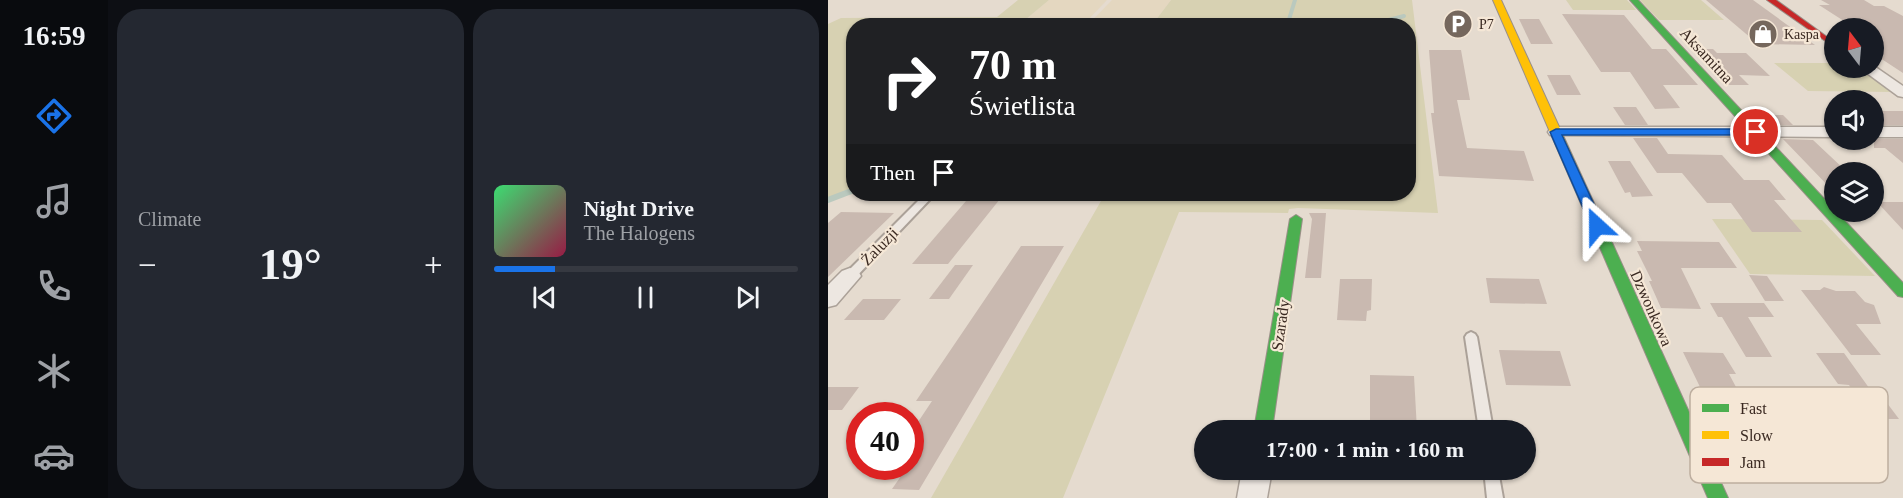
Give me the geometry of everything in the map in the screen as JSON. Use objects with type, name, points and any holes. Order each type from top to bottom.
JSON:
[{"type":"street","name":"Dzwonkowa","points":[[1497,0],[1690,435]]},
{"type":"street","name":"Aksamitna","points":[[1634,0],[1903,292]]},
{"type":"street","points":[[1771,0],[1824,38]]},
{"type":"street","points":[[1881,78],[1903,93]]},
{"type":"street","points":[[1556,132],[1824,132]]},
{"type":"street","points":[[1884,132],[1903,132]]},
{"type":"street","name":"Szarady","points":[[1265,420],[1296,219]]},
{"type":"street","name":"Żaluzji","points":[[828,299],[850,276]]},
{"type":"street","points":[[1252,498],[1255,480]]},
{"type":"street","name":"Dzwonkowa","points":[[1711,483],[1718,498]]},
{"type":"lane","name":"Żaluzji","points":[[850,276],[923,201]]},
{"type":"lane","points":[[1471,337],[1484,420]]},
{"type":"lane","points":[[1492,480],[1495,498]]},
{"type":"shaded area","points":[[1018,0],[1049,0],[1027,18],[846,18],[846,195],[828,201],[828,24],[841,18],[997,17]]},
{"type":"shaded area","points":[[1049,0],[1107,0],[1090,18],[1027,18]]},
{"type":"shaded area","points":[[1112,0],[1171,0],[1157,18],[1095,18]]},
{"type":"shaded area","points":[[1171,0],[1412,0],[1414,18],[1157,18]]},
{"type":"shaded area","points":[[1566,0],[1627,0],[1636,10],[1573,10]]},
{"type":"shaded area","points":[[1640,0],[1701,0],[1724,20],[1659,20]]},
{"type":"shaded area","points":[[1416,33],[1438,213],[1298,208],[1289,209],[1288,213],[1179,212],[1063,498],[931,498],[1101,201],[1416,201]]},
{"type":"shaded area","points":[[1774,63],[1824,63],[1824,78],[1873,78],[1893,92],[1884,92],[1884,90],[1808,91]]},
{"type":"shaded area","points":[[1712,219],[1822,220],[1875,276],[1750,274]]},
{"type":"building","points":[[1706,0],[1753,0],[1815,45],[1758,44]]},
{"type":"building","points":[[1821,0],[1864,0],[1874,6],[1884,6],[1903,16],[1903,73],[1884,61],[1884,18],[1839,18],[1819,5],[1830,5]]},
{"type":"building","points":[[1562,14],[1624,15],[1652,49],[1666,49],[1698,85],[1663,85],[1680,108],[1655,109],[1630,72],[1601,72]]},
{"type":"building","points":[[1519,19],[1539,19],[1553,44],[1531,44]]},
{"type":"building","points":[[1693,49],[1713,49],[1717,53],[1746,53],[1770,76],[1739,75],[1749,85],[1727,85]]},
{"type":"building","points":[[1429,50],[1461,50],[1470,100],[1457,100],[1467,148],[1524,151],[1534,181],[1439,176],[1431,113],[1434,113]]},
{"type":"building","points":[[1547,75],[1570,75],[1581,95],[1557,95]]},
{"type":"building","points":[[1613,107],[1636,107],[1648,125],[1625,125]]},
{"type":"building","points":[[1884,111],[1903,111],[1903,125],[1884,125]]},
{"type":"building","points":[[1760,115],[1783,115],[1793,125],[1769,125]]},
{"type":"building","points":[[1633,138],[1657,138],[1668,154],[1722,155],[1744,180],[1769,180],[1786,200],[1774,200],[1802,232],[1752,232],[1731,203],[1707,203],[1682,173],[1657,173]]},
{"type":"building","points":[[1783,139],[1813,140],[1836,162],[1824,162],[1824,182]]},
{"type":"building","points":[[1884,139],[1903,139],[1903,163],[1885,148]]},
{"type":"building","points":[[1608,161],[1630,161],[1653,196],[1632,197],[1630,192],[1625,193]]},
{"type":"building","points":[[966,201],[998,201],[948,264],[912,264]]},
{"type":"building","points":[[1884,202],[1903,202],[1903,230],[1884,210]]},
{"type":"building","points":[[841,212],[894,213],[828,277],[828,223]]},
{"type":"building","points":[[1309,213],[1326,213],[1321,278],[1305,278],[1312,219]]},
{"type":"building","points":[[1637,241],[1719,242],[1737,268],[1681,268],[1701,309],[1661,308],[1649,281],[1652,281],[1637,251],[1642,251]]},
{"type":"building","points":[[1021,246],[1064,246],[919,490],[892,489],[898,480],[924,480],[924,413],[932,401],[916,401]]},
{"type":"building","points":[[955,265],[973,265],[949,299],[929,299]]},
{"type":"building","points":[[1749,275],[1767,276],[1784,301],[1765,301]]},
{"type":"building","points":[[1486,278],[1539,279],[1547,304],[1490,303]]},
{"type":"building","points":[[1340,279],[1372,279],[1371,310],[1367,311],[1366,321],[1337,320]]},
{"type":"building","points":[[1824,287],[1836,291],[1855,291],[1865,302],[1874,305],[1881,324],[1856,324],[1881,355],[1851,355],[1801,290],[1820,290]]},
{"type":"building","points":[[863,299],[901,299],[884,320],[844,320]]},
{"type":"building","points":[[1710,303],[1764,303],[1774,317],[1748,317],[1772,357],[1746,357],[1722,317],[1718,317]]},
{"type":"building","points":[[1499,350],[1560,351],[1571,386],[1506,385]]},
{"type":"building","points":[[1683,352],[1723,353],[1736,374],[1729,374],[1736,387],[1700,387]]},
{"type":"building","points":[[1816,353],[1844,353],[1868,387],[1838,384]]},
{"type":"building","points":[[1370,375],[1414,376],[1416,420],[1370,420]]},
{"type":"building","points":[[828,387],[859,387],[842,410],[828,410]]},
{"type":"building","points":[[1888,404],[1899,419],[1888,419]]},
{"type":"waterway","points":[[1289,18],[1295,0]]},
{"type":"waterway","points":[[1396,18],[1404,16]]},
{"type":"waterway","points":[[828,200],[846,193]]},
{"type":"traffic: fast","points":[[1634,0],[1903,292]]},
{"type":"traffic: fast","points":[[1265,420],[1296,219]]},
{"type":"traffic: fast","points":[[1602,236],[1690,435]]},
{"type":"traffic: fast","points":[[1711,483],[1718,498]]},
{"type":"traffic: slow","points":[[1497,0],[1602,236]]},
{"type":"traffic: jam","points":[[1771,0],[1824,38]]},
{"type":"place","name":"P7","points":[[1458,24]]},
{"type":"place","name":"Kaspa","points":[[1763,34]]},
{"type":"route","points":[[1597,226],[1556,132],[1756,132]]}]
